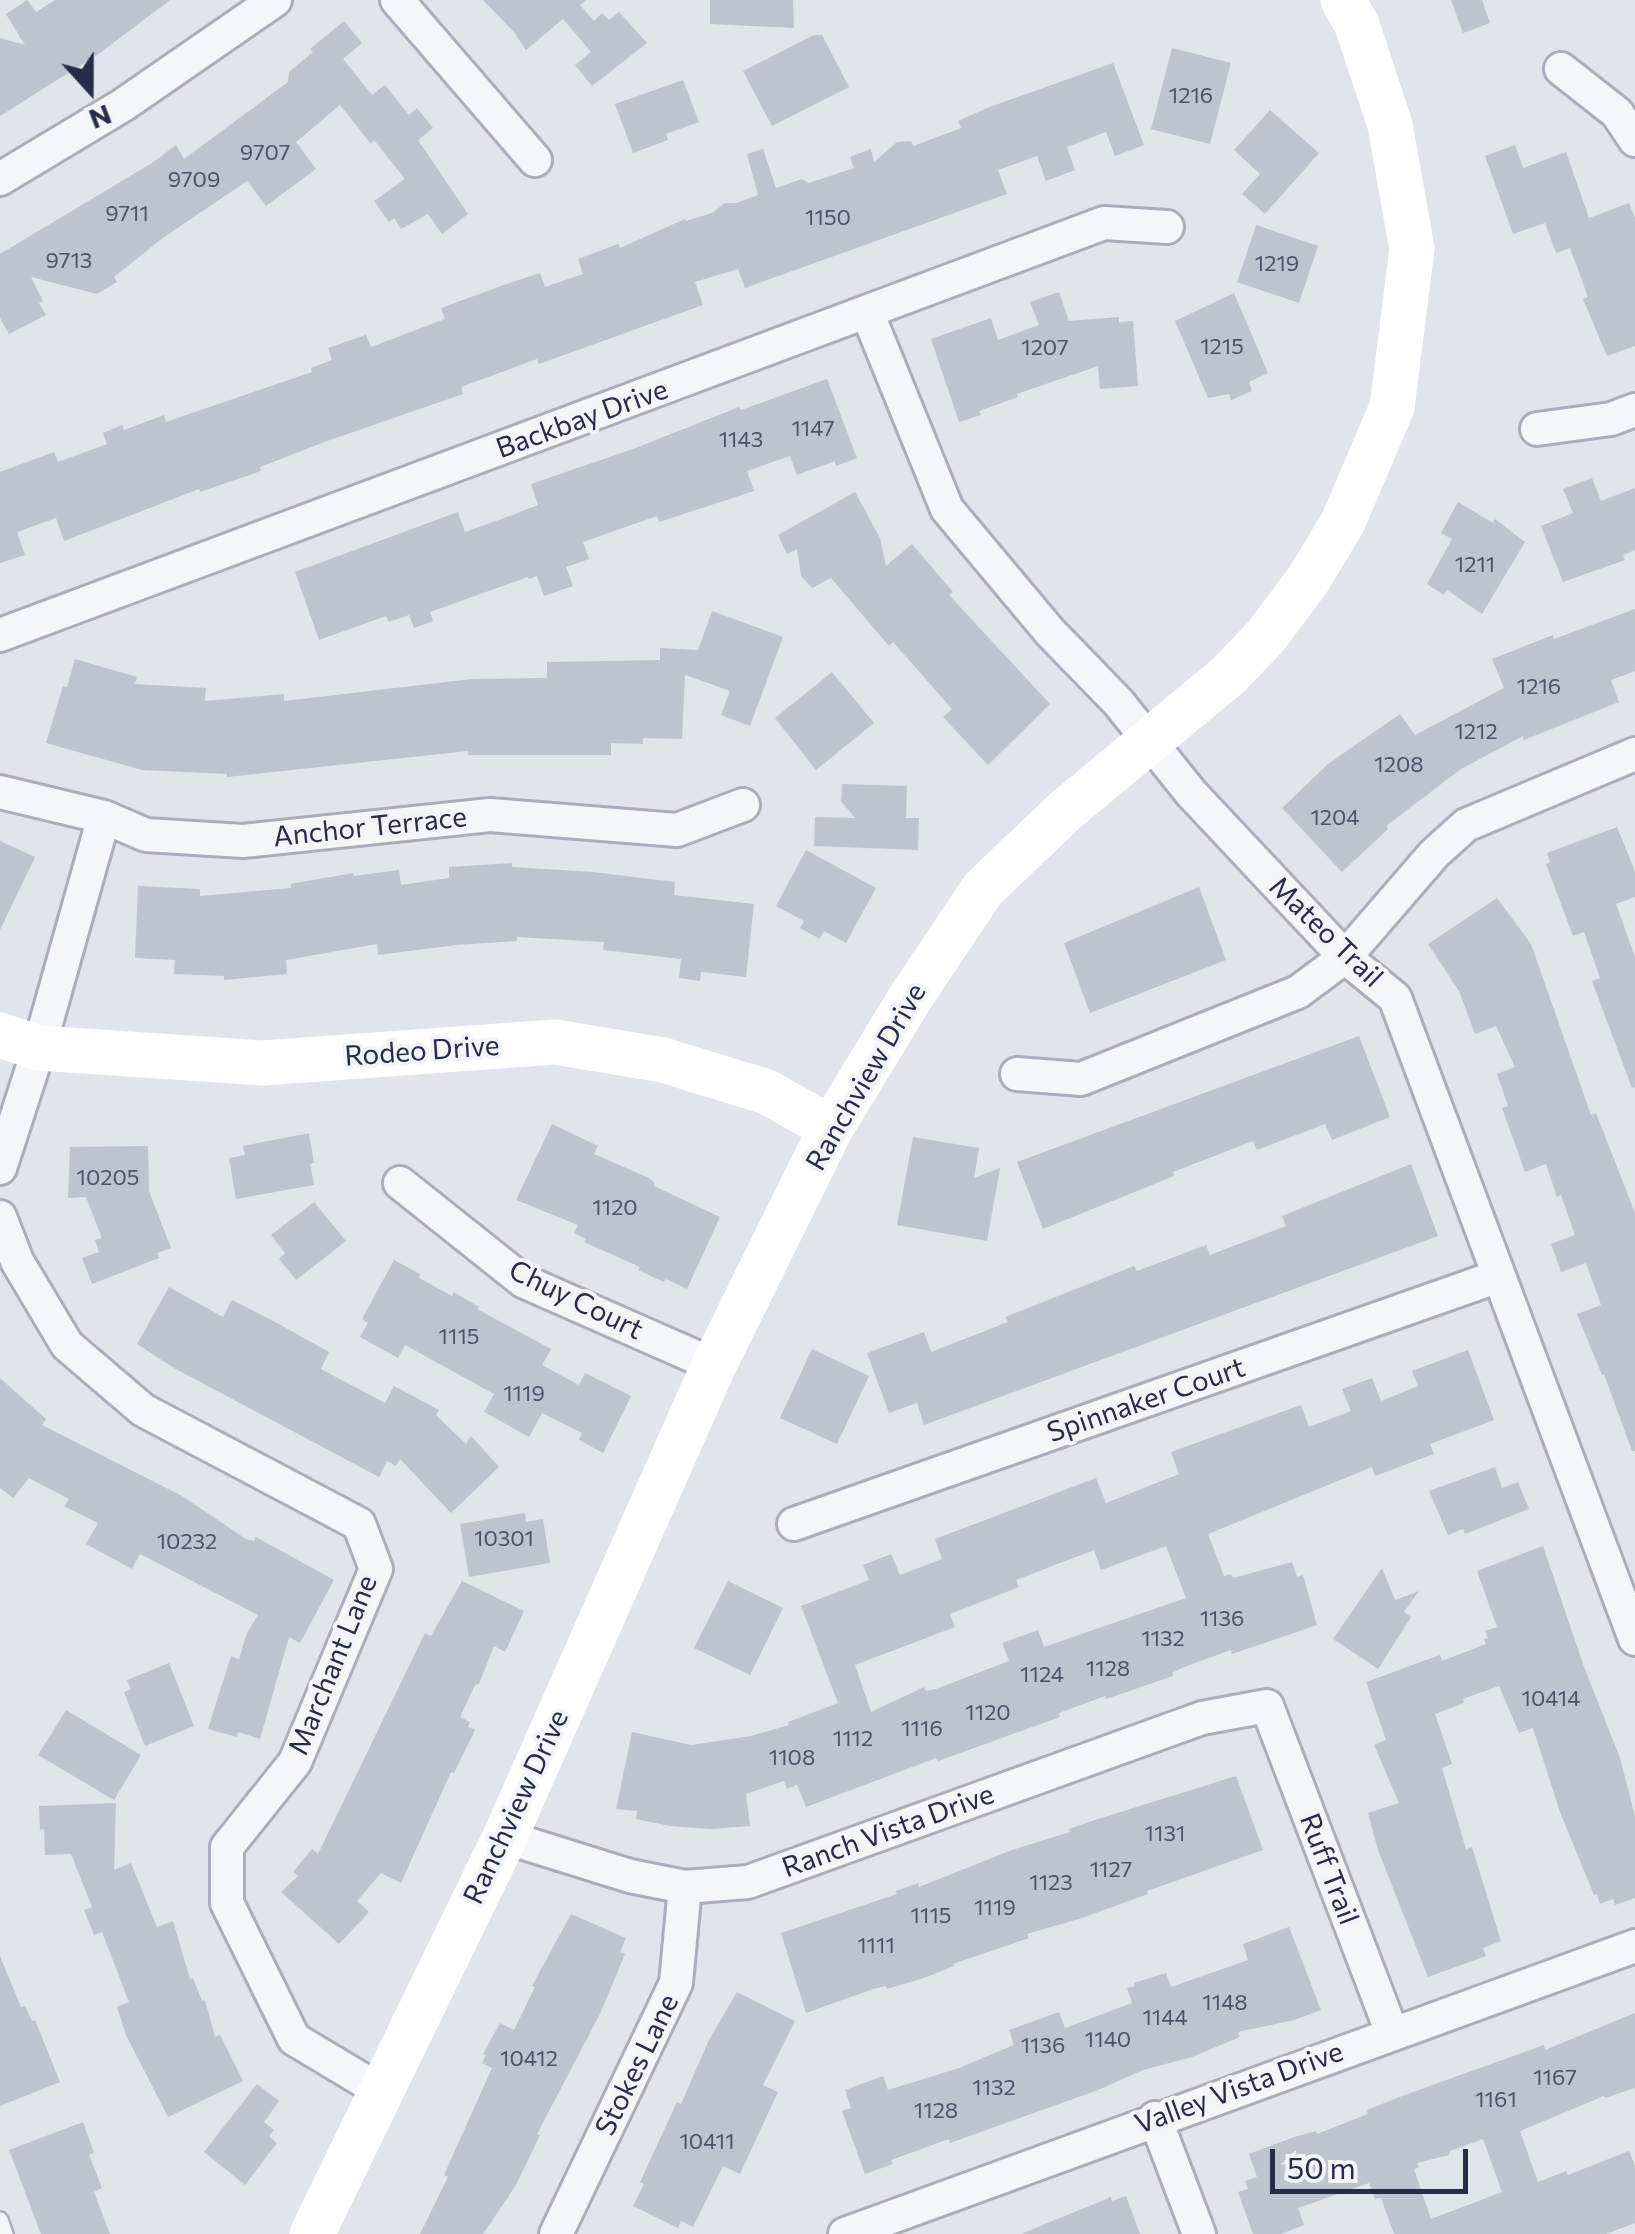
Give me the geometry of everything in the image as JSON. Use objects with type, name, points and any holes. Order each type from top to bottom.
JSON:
[{"type":"street","points":[[0,179],[123,105],[275,0]]},
{"type":"street","points":[[397,0],[535,160]]},
{"type":"street","name":"Ranchview Drive","points":[[312,2234],[505,1837],[714,1366],[831,1128],[912,994],[983,889],[1066,810],[1230,674],[1298,594],[1343,522],[1392,408],[1412,249],[1390,125],[1357,25],[1343,0]]},
{"type":"street","points":[[1561,69],[1617,113],[1635,140]]},
{"type":"street","name":"Backbay Drive","points":[[0,636],[1104,223],[1166,227]]},
{"type":"street","name":"Mateo Trail","points":[[867,312],[947,509],[1050,632],[1118,702],[1190,793],[1344,957],[1394,998],[1635,1640]]},
{"type":"street","points":[[1538,429],[1611,419],[1635,410]]},
{"type":"street","points":[[1017,1074],[1081,1079],[1298,992],[1344,957],[1434,854],[1466,825],[1635,754]]},
{"type":"street","name":"Anchor Terrace","points":[[0,792],[104,817],[146,835],[243,841],[490,814],[678,830],[743,805]]},
{"type":"street","points":[[0,1168],[19,1042],[104,817]]},
{"type":"street","name":"Rodeo Drive","points":[[19,1042],[264,1063],[554,1042],[663,1060],[767,1092],[831,1128]]},
{"type":"street","name":"Chuy Court","points":[[400,1183],[523,1281],[714,1366]]},
{"type":"street","name":"Marchant Lane","points":[[0,1217],[17,1261],[67,1345],[105,1378],[143,1410],[359,1524],[376,1568],[295,1762],[227,1848],[227,1903],[294,2039],[381,2091]]},
{"type":"street","name":"Spinnaker Court","points":[[794,1524],[1498,1276]]},
{"type":"street","name":"Ranch Vista Drive","points":[[505,1837],[630,1876],[685,1887],[748,1882],[1202,1718],[1266,1706]]},
{"type":"street","name":"Ruff Trail","points":[[1266,1706],[1392,2033]]},
{"type":"street","name":"Stokes Lane","points":[[556,2234],[676,1983],[685,1887]]},
{"type":"street","name":"Valley Vista Drive","points":[[845,2234],[1635,1946]]},
{"type":"street","points":[[1155,2118],[1198,2234]]},
{"type":"lane","points":[[0,2220],[5,2234]]},
{"type":"building","points":[[27,0],[36,12],[55,0],[170,0],[100,53],[0,116],[0,38],[25,45],[6,14]]},
{"type":"building","points":[[483,0],[586,0],[580,5],[594,21],[602,13],[609,20],[619,12],[647,43],[592,86],[575,65],[591,52],[563,19],[526,50]]},
{"type":"building","points":[[710,0],[793,0],[794,28],[710,24]]},
{"type":"building","points":[[1451,0],[1482,0],[1490,23],[1463,33]]},
{"type":"building","points":[[344,21],[362,43],[343,59],[372,95],[385,85],[409,115],[417,108],[433,128],[418,140],[468,214],[442,234],[428,214],[401,229],[394,218],[389,222],[374,201],[405,179],[340,105],[296,142],[316,169],[266,206],[247,181],[164,237],[114,277],[117,282],[97,294],[31,277],[46,315],[9,334],[0,318],[0,254],[176,145],[184,159],[288,82],[289,72],[313,52],[310,49]]},
{"type":"building","points":[[814,35],[822,35],[849,87],[772,126],[743,71]]},
{"type":"building","points":[[1172,48],[1231,63],[1210,144],[1151,129]]},
{"type":"building","points":[[1113,63],[1144,145],[1115,156],[1106,132],[1067,147],[1075,170],[1046,181],[1037,156],[998,170],[1007,194],[745,288],[738,269],[695,282],[703,305],[539,364],[537,359],[461,387],[463,394],[64,541],[56,518],[17,532],[25,555],[0,563],[0,472],[54,452],[58,462],[107,444],[103,433],[122,425],[124,430],[164,415],[166,422],[312,372],[311,368],[332,360],[328,348],[366,335],[371,347],[445,319],[441,308],[501,286],[540,273],[545,287],[583,274],[578,259],[618,244],[620,248],[685,219],[712,213],[725,203],[758,195],[747,154],[763,149],[776,188],[802,179],[809,183],[854,168],[850,157],[871,149],[874,162],[897,142],[911,141],[913,146],[961,128],[958,121],[987,108]]},
{"type":"building","points":[[683,80],[699,122],[666,134],[668,140],[633,153],[615,104]]},
{"type":"building","points":[[1270,110],[1319,153],[1265,214],[1242,194],[1260,174],[1234,150]]},
{"type":"building","points":[[1515,145],[1523,168],[1566,152],[1589,218],[1629,203],[1635,218],[1635,346],[1607,356],[1583,299],[1588,297],[1570,248],[1556,253],[1545,223],[1513,234],[1485,156]]},
{"type":"building","points":[[1256,225],[1318,246],[1299,303],[1237,282]]},
{"type":"building","points":[[1059,292],[1069,321],[1119,317],[1119,322],[1133,321],[1138,386],[1100,389],[1098,366],[1017,394],[1018,397],[979,411],[981,415],[959,422],[931,339],[991,318],[998,340],[1039,325],[1030,302]]},
{"type":"building","points":[[1234,293],[1268,373],[1249,382],[1252,391],[1231,400],[1229,394],[1208,398],[1175,321]]},
{"type":"building","points":[[827,379],[857,458],[836,466],[835,461],[797,475],[790,456],[747,471],[754,491],[659,522],[657,516],[583,542],[589,559],[566,567],[573,586],[544,596],[537,576],[528,577],[430,612],[433,621],[414,628],[409,615],[389,622],[386,616],[319,640],[295,572],[458,512],[465,532],[507,517],[538,505],[531,484],[739,407],[741,410]]},
{"type":"building","points":[[1592,478],[1601,501],[1635,488],[1635,550],[1623,555],[1625,560],[1563,582],[1541,526],[1573,513],[1563,489]]},
{"type":"building","points":[[855,492],[880,538],[886,566],[912,544],[953,592],[949,595],[1050,704],[988,765],[943,717],[952,709],[893,642],[889,646],[831,578],[812,588],[801,576],[797,549],[787,554],[778,535]]},
{"type":"building","points":[[1458,502],[1493,523],[1495,519],[1525,542],[1482,614],[1447,590],[1444,595],[1427,584],[1452,539],[1441,533]]},
{"type":"building","points":[[1635,609],[1635,671],[1611,680],[1619,702],[1524,740],[1523,736],[1461,769],[1386,826],[1388,829],[1342,872],[1282,808],[1328,764],[1400,714],[1415,735],[1504,688],[1492,659]]},
{"type":"building","points":[[712,611],[783,637],[750,726],[721,715],[730,691],[685,675],[682,739],[643,738],[643,744],[611,743],[611,755],[468,755],[468,751],[227,777],[142,770],[46,743],[75,659],[137,677],[135,684],[206,688],[205,701],[284,694],[284,701],[472,679],[547,678],[547,662],[660,660],[660,648],[698,650]]},
{"type":"building","points":[[832,672],[874,723],[816,770],[775,718]]},
{"type":"building","points":[[842,784],[907,786],[906,818],[919,818],[918,850],[814,846],[815,817],[855,818],[841,801]]},
{"type":"building","points":[[1617,827],[1635,871],[1635,897],[1616,904],[1635,957],[1632,1088],[1592,981],[1600,978],[1584,932],[1573,936],[1546,864],[1550,862],[1547,853]]},
{"type":"building","points":[[0,841],[35,857],[0,930]]},
{"type":"building","points":[[806,850],[876,888],[846,943],[824,931],[820,939],[800,928],[804,921],[776,906]]},
{"type":"building","points":[[512,863],[512,867],[675,882],[674,895],[754,904],[746,977],[701,972],[700,981],[679,978],[681,959],[603,950],[604,942],[517,937],[517,941],[378,955],[377,944],[286,960],[287,974],[224,980],[224,976],[174,974],[175,960],[135,958],[138,886],[200,889],[200,896],[291,888],[290,884],[353,873],[354,876],[399,870],[401,885],[449,878],[449,867]]},
{"type":"building","points":[[1199,887],[1226,960],[1090,1013],[1064,943]]},
{"type":"building","points":[[1497,898],[1531,944],[1591,1115],[1596,1113],[1635,1213],[1635,1451],[1577,1314],[1601,1305],[1586,1263],[1561,1272],[1551,1244],[1575,1235],[1561,1195],[1557,1197],[1546,1164],[1525,1172],[1502,1108],[1508,1106],[1497,1074],[1515,1067],[1496,1026],[1475,1034],[1459,991],[1428,944]]},
{"type":"building","points":[[1359,1036],[1390,1117],[1332,1140],[1325,1124],[1257,1150],[1253,1141],[1043,1229],[1017,1162]]},
{"type":"building","points":[[552,1124],[598,1146],[594,1154],[649,1178],[654,1186],[720,1217],[687,1289],[666,1279],[664,1282],[584,1242],[586,1239],[574,1233],[578,1225],[516,1200]]},
{"type":"building","points":[[309,1133],[314,1185],[236,1199],[229,1158],[245,1155],[243,1146]]},
{"type":"building","points":[[913,1137],[979,1148],[974,1178],[1000,1168],[987,1241],[897,1225]]},
{"type":"building","points":[[148,1146],[149,1191],[171,1248],[157,1253],[159,1258],[92,1284],[82,1258],[99,1252],[95,1240],[102,1238],[86,1197],[68,1198],[70,1147]]},
{"type":"building","points":[[1411,1164],[1438,1236],[924,1425],[917,1403],[889,1413],[867,1353],[924,1332],[931,1352],[1008,1322],[1005,1317],[1134,1266],[1137,1271],[1206,1245],[1210,1255],[1286,1226],[1282,1216]]},
{"type":"building","points":[[314,1202],[346,1241],[296,1280],[279,1259],[285,1253],[271,1235]]},
{"type":"building","points":[[394,1260],[420,1274],[419,1278],[452,1296],[454,1292],[477,1309],[551,1349],[542,1365],[579,1385],[585,1373],[631,1396],[603,1453],[579,1440],[582,1433],[542,1413],[529,1437],[484,1412],[494,1394],[405,1345],[398,1358],[360,1337],[368,1323],[362,1319]]},
{"type":"building","points":[[169,1287],[223,1317],[232,1300],[277,1323],[329,1352],[321,1369],[385,1403],[394,1386],[439,1410],[436,1415],[466,1444],[471,1436],[499,1467],[451,1513],[400,1459],[396,1466],[387,1461],[379,1477],[174,1368],[137,1344]]},
{"type":"building","points":[[812,1349],[869,1376],[837,1444],[780,1418]]},
{"type":"building","points":[[1468,1350],[1494,1420],[1430,1444],[1434,1454],[1375,1476],[1372,1467],[1208,1534],[1224,1576],[1231,1574],[1233,1578],[1292,1562],[1297,1577],[1303,1575],[1317,1625],[1232,1654],[1231,1650],[1184,1667],[1173,1676],[1106,1699],[1105,1696],[1059,1713],[1060,1717],[806,1807],[797,1785],[787,1789],[784,1781],[746,1794],[750,1826],[670,1826],[636,1819],[637,1811],[616,1809],[632,1732],[691,1745],[751,1736],[789,1725],[788,1722],[838,1703],[801,1606],[869,1580],[863,1565],[891,1554],[900,1575],[942,1559],[935,1539],[1096,1478],[1106,1503],[1179,1474],[1171,1452],[1301,1405],[1309,1427],[1351,1411],[1342,1389],[1372,1378],[1381,1401],[1418,1386],[1412,1371]],"holes":[[[1166,1546],[1186,1598],[1044,1647],[1038,1630],[1002,1643],[1009,1661],[936,1689],[926,1691],[924,1687],[871,1712],[855,1665],[955,1627],[950,1614],[1019,1587],[1016,1580],[1094,1550],[1101,1570]]]},
{"type":"building","points":[[0,1378],[46,1419],[42,1425],[182,1496],[246,1539],[254,1541],[256,1537],[334,1580],[300,1643],[289,1637],[260,1739],[208,1729],[231,1656],[239,1659],[258,1615],[140,1554],[132,1569],[86,1544],[98,1523],[64,1506],[69,1499],[29,1478],[13,1498],[0,1488]]},
{"type":"building","points":[[1495,1467],[1502,1488],[1518,1482],[1529,1509],[1465,1534],[1463,1529],[1448,1535],[1429,1491]]},
{"type":"building","points":[[525,1513],[526,1522],[543,1519],[550,1563],[469,1577],[460,1524]]},
{"type":"building","points":[[1543,1546],[1620,1758],[1635,1816],[1635,1898],[1615,1905],[1613,1899],[1600,1904],[1597,1894],[1594,1895],[1560,1812],[1533,1728],[1519,1733],[1499,1686],[1463,1699],[1464,1703],[1435,1714],[1452,1764],[1442,1768],[1466,1849],[1472,1847],[1501,1941],[1483,1948],[1486,1956],[1428,1977],[1378,1850],[1368,1813],[1399,1803],[1374,1745],[1386,1740],[1366,1682],[1440,1655],[1442,1661],[1486,1644],[1485,1631],[1497,1627],[1477,1571]]},
{"type":"building","points":[[1382,1568],[1395,1600],[1419,1591],[1404,1612],[1411,1617],[1378,1669],[1333,1639]]},
{"type":"building","points":[[462,1581],[524,1611],[505,1652],[494,1646],[460,1717],[475,1730],[454,1773],[451,1772],[401,1883],[381,1873],[357,1901],[369,1912],[339,1944],[281,1892],[298,1876],[293,1872],[312,1849],[318,1854],[425,1633],[431,1636]]},
{"type":"building","points":[[728,1581],[783,1608],[750,1675],[694,1648]]},
{"type":"building","points":[[169,1663],[194,1726],[145,1746],[124,1692],[131,1689],[127,1680]]},
{"type":"building","points":[[66,1710],[141,1755],[114,1800],[38,1755]]},
{"type":"building","points":[[1236,1776],[1263,1850],[1082,1918],[1027,1934],[1029,1938],[924,1978],[873,1989],[806,2013],[781,1933],[897,1894],[896,1891],[918,1883],[919,1887],[1095,1820]]},
{"type":"building","points":[[116,1803],[114,1870],[131,1863],[157,1927],[173,1921],[190,1979],[193,1978],[202,2001],[205,2000],[215,2037],[220,2035],[243,2081],[168,2117],[126,2035],[117,2007],[129,2002],[102,1932],[94,1935],[84,1910],[92,1907],[71,1854],[45,1855],[44,1829],[40,1830],[39,1806]]},
{"type":"building","points":[[571,1914],[626,1938],[620,1952],[625,1954],[600,2014],[537,2134],[540,2135],[516,2185],[483,2234],[420,2234],[448,2177],[444,2175],[492,2068],[482,2063],[486,2055],[483,2054],[500,2023],[514,2030],[535,1987],[532,1986]]},
{"type":"building","points":[[1289,1927],[1321,2010],[1238,2032],[1240,2037],[1192,2057],[1143,2070],[950,2143],[949,2139],[865,2174],[842,2111],[851,2108],[845,2090],[883,2076],[888,2090],[959,2068],[1014,2045],[1009,2030],[1059,2012],[1065,2028],[1132,2003],[1127,1988],[1135,1986],[1134,1983],[1166,1973],[1171,1987],[1248,1960],[1243,1944]]},
{"type":"building","points":[[0,1956],[21,2007],[25,2006],[32,2021],[35,2020],[60,2082],[0,2106]]},
{"type":"building","points":[[737,1992],[795,2021],[763,2085],[778,2092],[740,2174],[723,2166],[693,2227],[681,2221],[678,2228],[633,2206],[677,2102],[681,2104],[709,2040]]},
{"type":"building","points":[[1635,2013],[1635,2088],[1604,2096],[1520,2131],[1538,2182],[1566,2171],[1568,2175],[1629,2151],[1635,2166],[1635,2223],[1606,2234],[1394,2234],[1381,2198],[1375,2199],[1369,2183],[1298,2208],[1304,2225],[1281,2234],[1253,2234],[1238,2192],[1248,2189],[1245,2181],[1257,2177],[1249,2154],[1294,2137],[1316,2131],[1317,2134],[1402,2096],[1544,2045],[1545,2050]],"holes":[[[1483,2139],[1502,2192],[1431,2219],[1414,2169],[1419,2167],[1417,2163],[1449,2155],[1450,2151]]]},
{"type":"building","points":[[257,2084],[279,2101],[264,2122],[274,2130],[269,2136],[277,2143],[245,2185],[204,2152]]},
{"type":"building","points":[[83,2122],[94,2153],[89,2155],[102,2188],[94,2192],[110,2234],[41,2234],[9,2150]]},
{"type":"building","points":[[1126,2196],[1140,2234],[1021,2234],[1111,2197],[1112,2201]]}]
